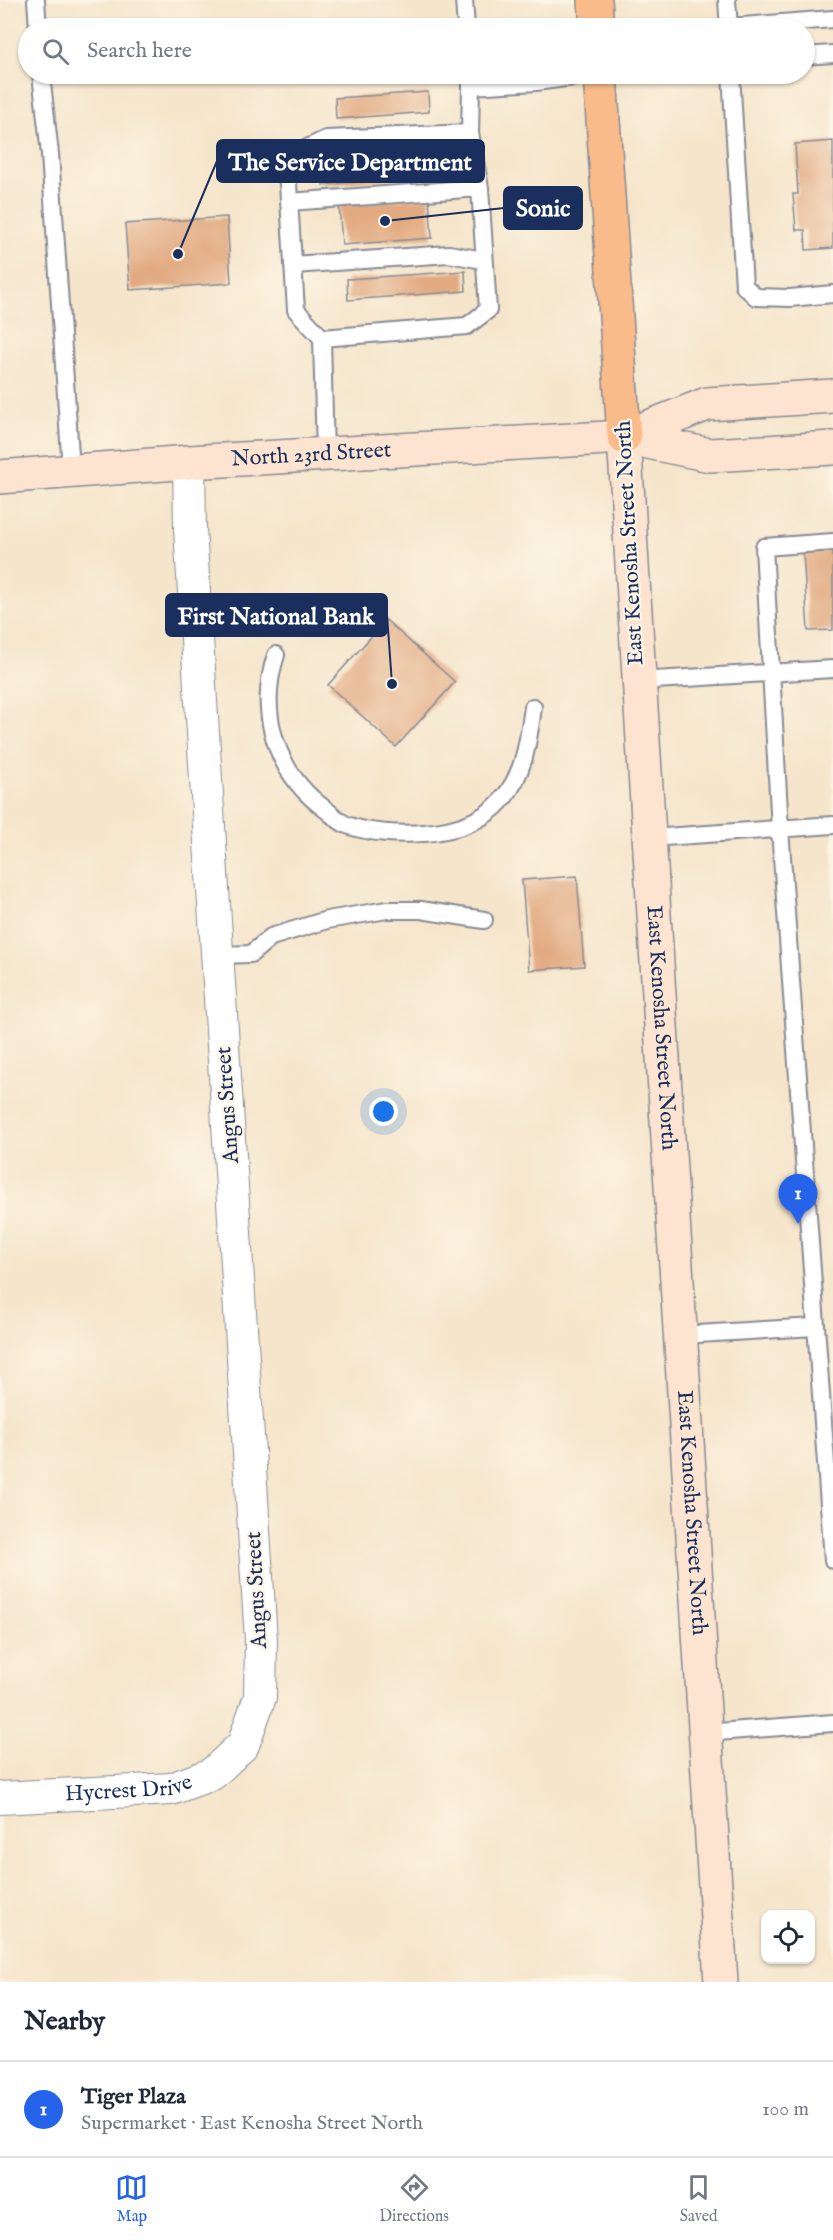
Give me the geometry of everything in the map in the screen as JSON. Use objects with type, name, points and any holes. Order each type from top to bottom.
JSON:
[{"type":"main road","points":[[595,0],[596,18]]},
{"type":"main road","name":"East Kenosha Street North","points":[[601,84],[721,1982]]},
{"type":"main road","name":"North 23rd Street","points":[[624,437],[707,404],[833,396]]},
{"type":"main road","name":"North 23rd Street","points":[[0,477],[189,462],[325,456],[624,437],[710,455],[833,447]]},
{"type":"street","name":"Angus Street","points":[[189,462],[190,529],[261,1640],[260,1697],[243,1745]]},
{"type":"street","name":"Hycrest Drive","points":[[0,1798],[171,1789],[212,1774],[243,1745]]},
{"type":"lane","points":[[36,0],[37,18]]},
{"type":"lane","points":[[464,0],[465,18]]},
{"type":"lane","points":[[727,0],[728,18]]},
{"type":"lane","points":[[815,21],[833,19]]},
{"type":"lane","points":[[815,55],[833,54]]},
{"type":"lane","points":[[42,84],[50,154],[72,470]]},
{"type":"lane","points":[[322,338],[467,326],[488,310],[480,188],[470,133],[471,84]]},
{"type":"lane","points":[[732,84],[744,286],[756,297],[790,298],[833,294]]},
{"type":"lane","points":[[325,456],[322,338],[296,310],[288,168],[303,150],[326,139],[470,133]]},
{"type":"lane","points":[[290,202],[480,188]]},
{"type":"lane","points":[[293,265],[449,254],[483,260]]},
{"type":"lane","points":[[833,542],[764,547],[780,829],[833,1560]]},
{"type":"lane","points":[[276,655],[269,676],[268,716],[285,766],[311,799],[346,825],[399,835],[446,831],[472,823],[501,801],[519,773],[527,754],[533,707]]},
{"type":"lane","points":[[639,681],[833,669]]},
{"type":"lane","points":[[650,838],[833,825]]},
{"type":"lane","points":[[219,955],[251,954],[271,938],[327,920],[387,910],[421,909],[484,920]]},
{"type":"lane","points":[[681,1335],[815,1327]]},
{"type":"lane","points":[[705,1733],[833,1723]]},
{"type":"building","points":[[428,92],[429,112],[336,119],[335,98]]},
{"type":"building","points":[[833,141],[833,248],[806,250],[805,230],[796,230],[793,194],[798,194],[795,144]]},
{"type":"building","points":[[424,158],[426,176],[323,185],[322,166]]},
{"type":"building","points":[[429,198],[432,238],[342,245],[339,204]]},
{"type":"building","points":[[227,217],[231,283],[130,290],[125,224]]},
{"type":"building","points":[[465,271],[466,291],[348,300],[347,279]]},
{"type":"building","points":[[833,550],[833,630],[808,631],[803,552]]},
{"type":"building","points":[[386,620],[455,682],[396,747],[328,685]]},
{"type":"building","points":[[577,876],[584,966],[529,970],[522,880]]},
{"type":"place","name":"Sonic","points":[[385,221]]},
{"type":"place","name":"The Service Department","points":[[178,254]]},
{"type":"place","name":"First National Bank","points":[[392,684]]},
{"type":"place","name":"Tiger Plaza","points":[[798,1224]]}]
